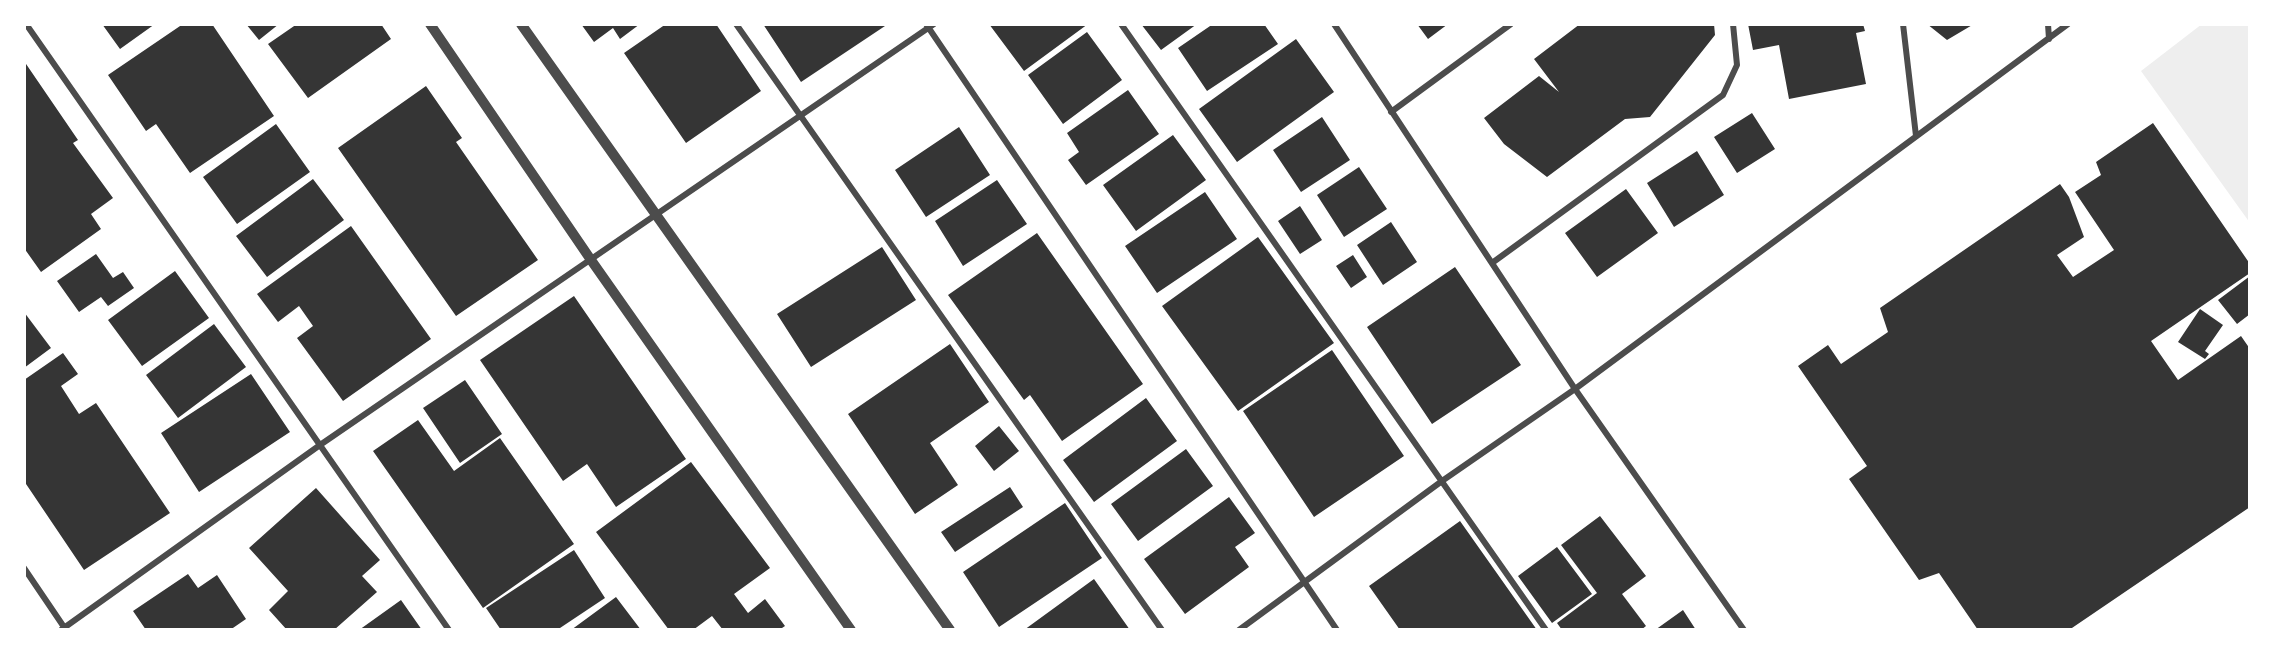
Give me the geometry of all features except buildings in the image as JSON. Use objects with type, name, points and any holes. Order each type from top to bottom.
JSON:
[{"type":"street","points":[[26,24],[449,630]]},
{"type":"street","points":[[430,24],[591,260],[851,630]]},
{"type":"street","points":[[521,24],[950,630]]},
{"type":"street","points":[[735,24],[1162,630]]},
{"type":"street","points":[[1121,24],[1546,630]]},
{"type":"street","points":[[1334,24],[1575,389],[1744,630]]},
{"type":"street","points":[[1391,112],[1511,24]]},
{"type":"street","points":[[1492,263],[1723,95],[1737,65],[1733,24]]},
{"type":"street","points":[[1903,24],[1916,136]]},
{"type":"street","points":[[2048,24],[2049,39]]},
{"type":"street","points":[[1239,630],[1442,481],[1575,389],[2068,24]]},
{"type":"street","points":[[24,568],[64,629],[320,445],[800,117],[930,25],[1337,630]]},
{"type":"shaded area","points":[[2202,24],[2250,24],[2250,223],[2141,71]]}]
